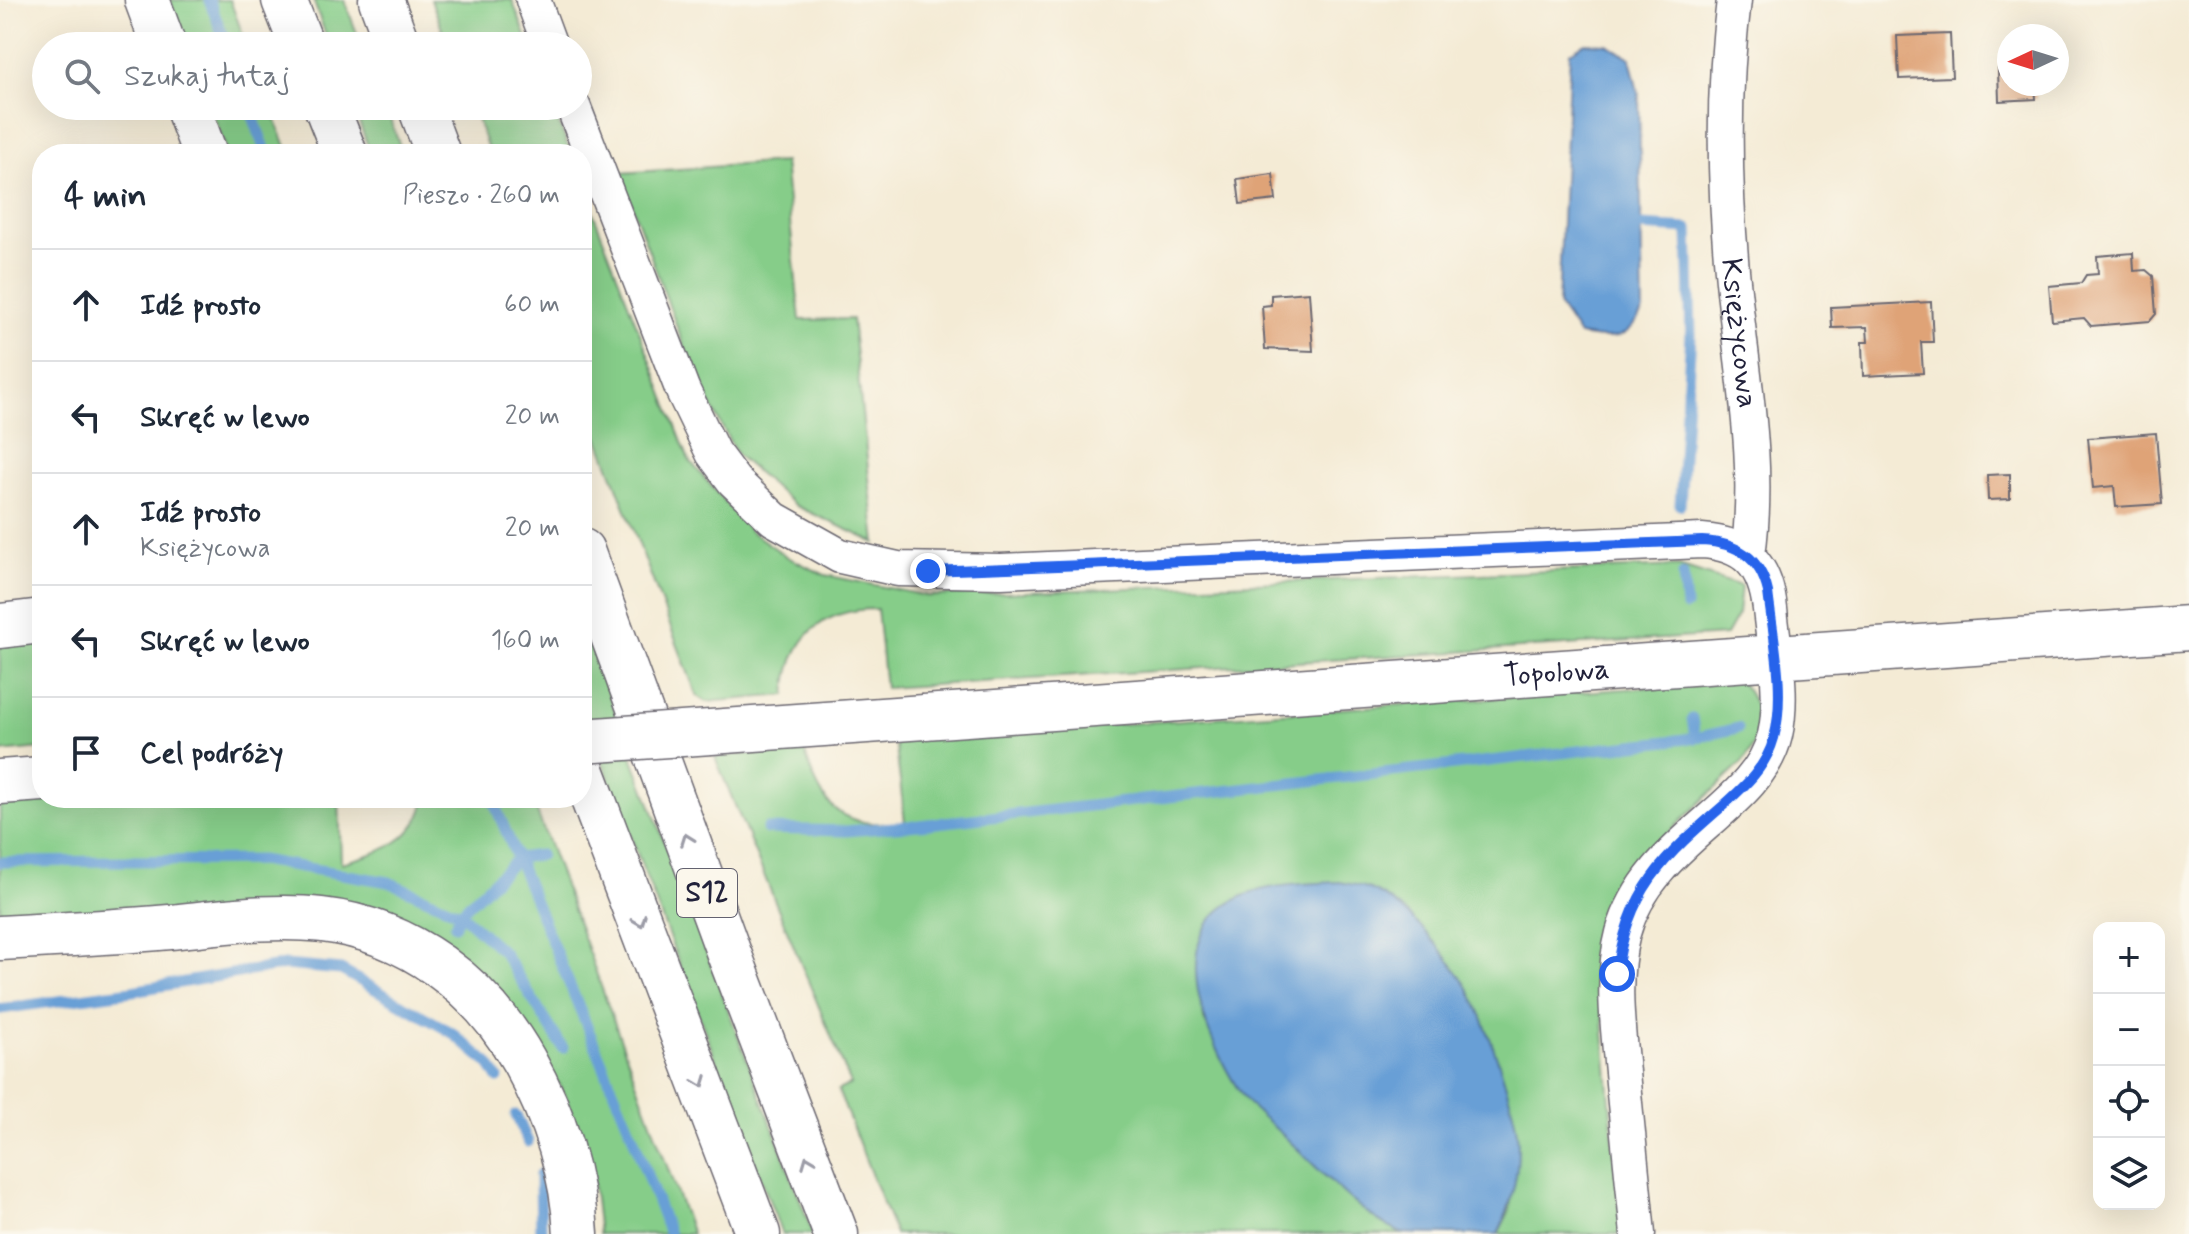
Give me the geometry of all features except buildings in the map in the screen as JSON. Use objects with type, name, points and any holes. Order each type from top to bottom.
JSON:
[{"type":"main road","points":[[147,0],[159,32]]},
{"type":"main road","points":[[284,0],[297,32]]},
{"type":"main road","points":[[381,0],[393,32]]},
{"type":"main road","points":[[192,120],[201,144]]},
{"type":"main road","points":[[332,120],[341,144]]},
{"type":"main road","points":[[425,120],[434,144]]},
{"type":"main road","name":"S12","points":[[592,578],[728,951],[836,1234]]},
{"type":"main road","points":[[0,626],[32,622]]},
{"type":"main road","name":"Topolowa","points":[[592,740],[2189,628]]},
{"type":"main road","points":[[0,782],[32,780]]},
{"type":"main road","name":"S12","points":[[592,796],[758,1234]]},
{"type":"main road","points":[[0,938],[285,918],[340,923],[388,936],[430,959],[476,995],[513,1042],[552,1118],[563,1150],[571,1179],[576,1234]]},
{"type":"street","points":[[533,0],[545,32]]},
{"type":"street","name":"Księżycowa","points":[[1734,0],[1725,111],[1733,280],[1754,450],[1755,507],[1748,555]]},
{"type":"street","points":[[578,120],[587,144]]},
{"type":"street","points":[[592,156],[664,347],[713,453],[734,481],[774,519],[840,556],[898,569],[963,572],[1702,541],[1721,542],[1748,555],[1764,576],[1774,658],[1779,712],[1768,755],[1753,779],[1667,856],[1645,883],[1634,904],[1620,946],[1616,1008],[1638,1234]]},
{"type":"green space","points":[[170,0],[230,0],[242,32],[182,32]]},
{"type":"green space","points":[[313,0],[344,0],[357,32],[325,32]]},
{"type":"green space","points":[[431,0],[512,0],[525,32],[444,32]]},
{"type":"green space","points":[[215,120],[276,120],[285,144],[224,144]]},
{"type":"green space","points":[[358,120],[390,120],[399,144],[367,144]]},
{"type":"green space","points":[[477,120],[558,120],[567,144],[486,144]]},
{"type":"green space","points":[[784,162],[800,320],[852,319],[876,543],[796,506],[737,455],[694,373],[620,173]]},
{"type":"green space","points":[[592,210],[689,460],[749,530],[789,558],[825,575],[928,596],[1679,566],[1741,586],[1738,614],[1726,635],[885,688],[877,609],[857,610],[824,621],[812,631],[794,658],[786,695],[706,702],[697,696],[592,421]]},
{"type":"green space","points":[[32,642],[32,749],[0,752],[0,646]]},
{"type":"green space","points":[[592,650],[813,1234],[782,1234],[592,734]]},
{"type":"green space","points":[[1740,681],[1757,711],[1757,731],[1750,752],[1628,871],[1604,928],[1599,971],[1621,1234],[1498,1234],[1510,1210],[1517,1135],[1501,1070],[1466,985],[1431,940],[1220,910],[1207,925],[1198,953],[1204,1020],[1245,1098],[1356,1204],[1402,1234],[895,1234],[838,1090],[851,1084],[715,757],[804,749],[818,786],[837,811],[849,818],[883,824],[905,822],[895,740]]},
{"type":"green space","points":[[0,800],[32,800],[32,808],[339,808],[341,863],[395,843],[414,825],[422,808],[536,808],[692,1234],[599,1234],[592,1172],[565,1095],[513,1008],[422,929],[357,908],[0,919]]},
{"type":"water","points":[[1585,43],[1607,44],[1630,58],[1639,96],[1643,310],[1631,329],[1610,338],[1579,335],[1558,305],[1570,52]]},
{"type":"water","points":[[1340,882],[1370,889],[1411,917],[1456,970],[1480,1014],[1503,1078],[1517,1133],[1518,1158],[1514,1185],[1498,1234],[1401,1233],[1385,1225],[1339,1189],[1253,1108],[1220,1057],[1201,1005],[1197,979],[1197,954],[1204,931],[1218,912],[1245,895],[1276,887]]},
{"type":"waterway","points":[[209,0],[222,32]]},
{"type":"waterway","points":[[254,120],[263,144]]},
{"type":"waterway","points":[[1641,226],[1688,229],[1691,335],[1680,505]]},
{"type":"waterway","points":[[1683,575],[1686,606]]},
{"type":"waterway","points":[[1692,718],[1695,738]]},
{"type":"waterway","points":[[767,829],[846,831],[919,825],[1695,738],[1738,728]]},
{"type":"waterway","points":[[496,808],[633,1137],[669,1234]]},
{"type":"waterway","points":[[455,925],[460,913],[518,858],[540,855]]},
{"type":"waterway","points":[[0,862],[260,860],[389,882],[460,913],[503,952],[563,1048]]},
{"type":"waterway","points":[[0,1009],[285,965],[341,970],[451,1032],[488,1063],[498,1078]]},
{"type":"waterway","points":[[516,1115],[528,1142]]},
{"type":"waterway","points":[[540,1174],[541,1234]]},
{"type":"route","points":[[928,571],[1297,560],[1660,542],[1721,542],[1734,546],[1758,564],[1768,592],[1779,712],[1774,737],[1768,755],[1753,779],[1667,856],[1645,883],[1624,929],[1617,974]]}]
